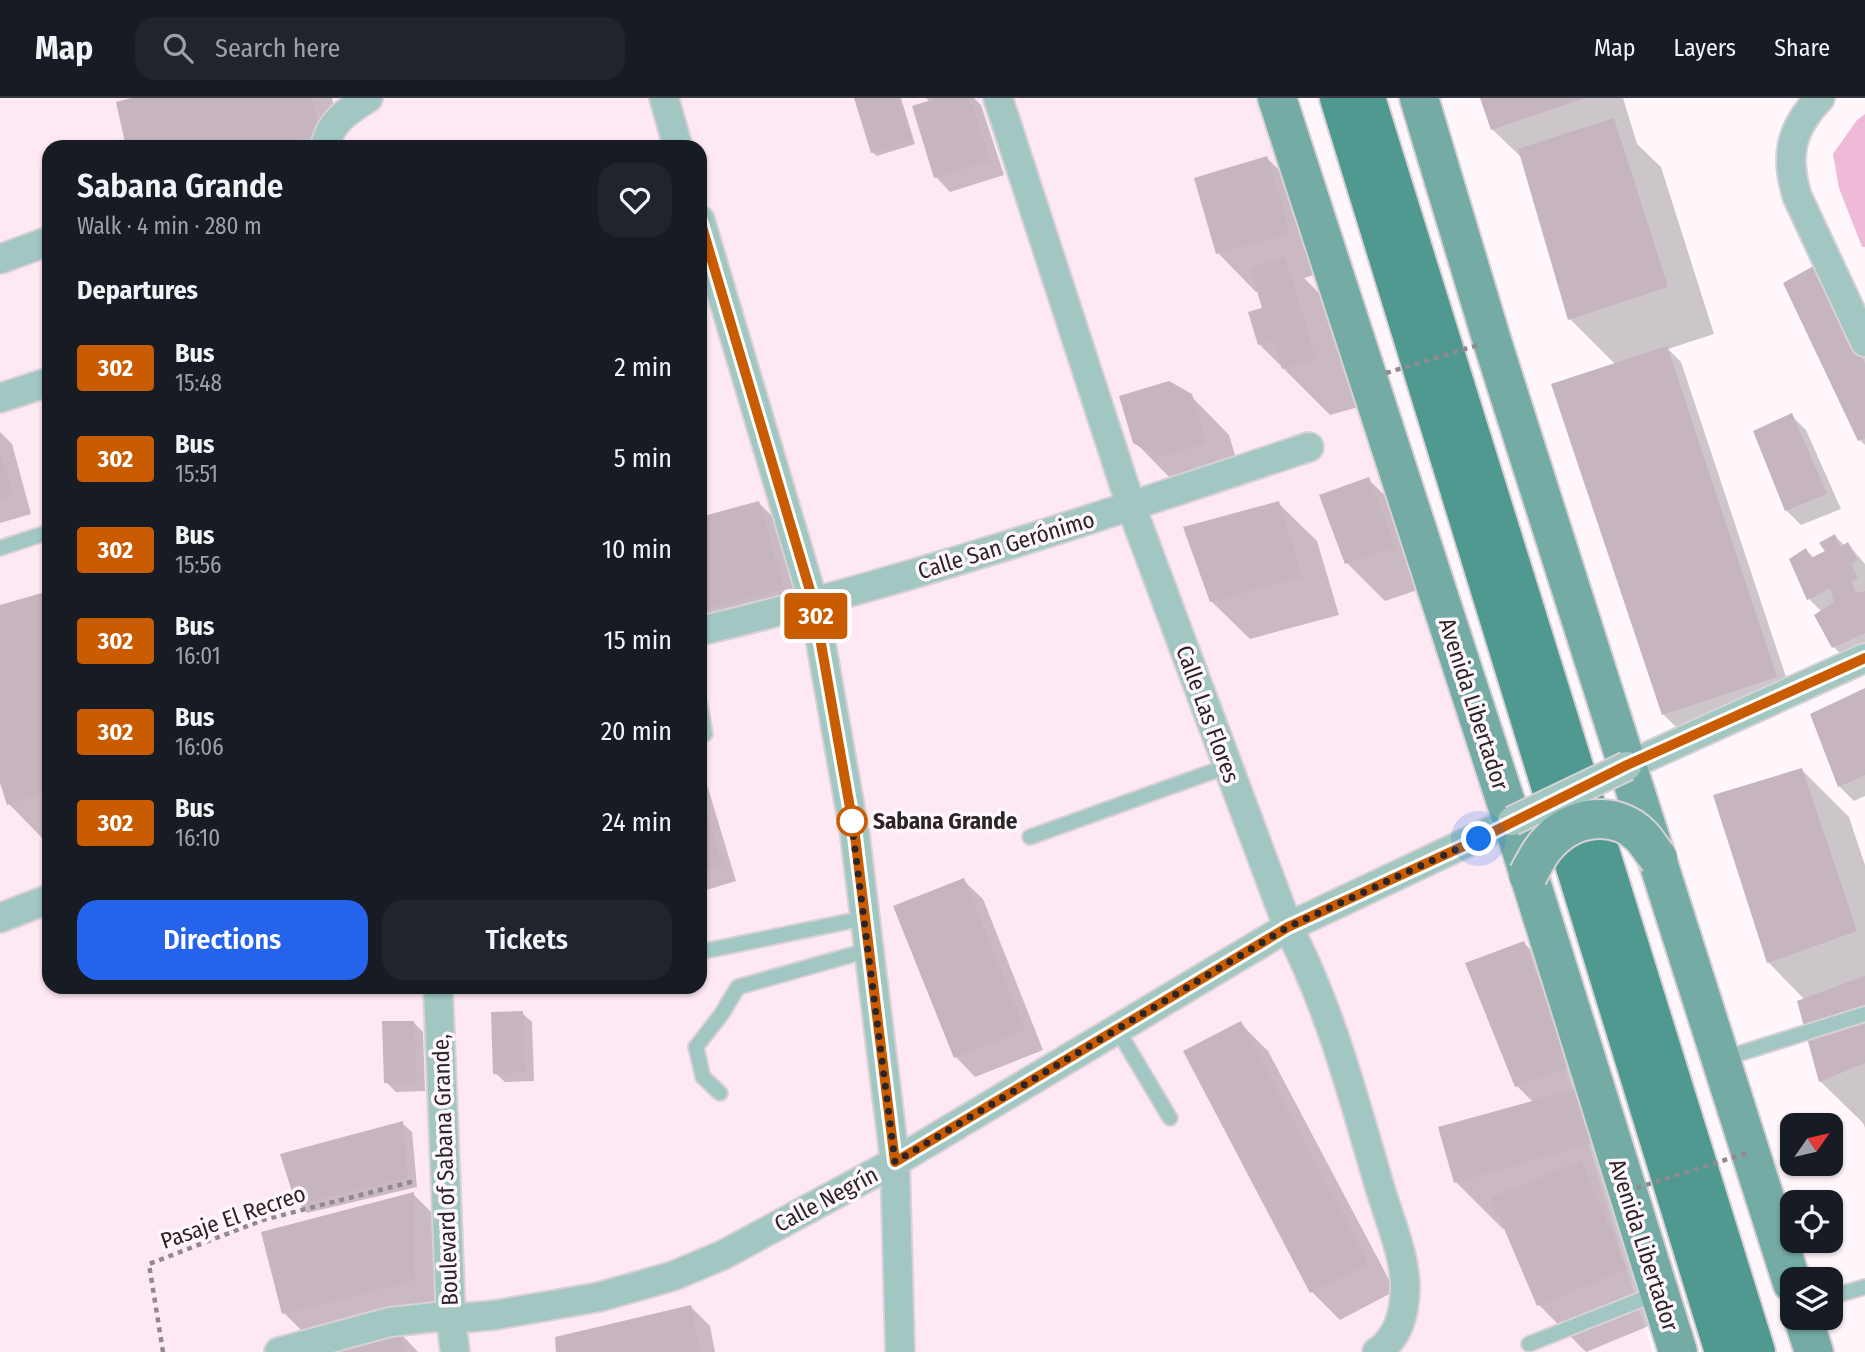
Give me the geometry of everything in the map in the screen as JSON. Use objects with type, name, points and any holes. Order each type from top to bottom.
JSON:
[{"type":"main road","name":"Avenida Libertador","points":[[1277,98],[1512,821],[1678,1352]]},
{"type":"main road","name":"Avenida Libertador","points":[[1339,98],[1724,1352]]},
{"type":"main road","points":[[1366,98],[1756,1352]]},
{"type":"main road","points":[[1419,98],[1492,341],[1787,1267]]},
{"type":"main road","points":[[1528,875],[1549,841],[1559,832],[1588,818],[1605,818],[1631,828],[1641,835],[1657,858]]},
{"type":"main road","points":[[1807,1330],[1814,1352]]},
{"type":"street","points":[[327,140],[337,122],[368,98]]},
{"type":"street","points":[[664,98],[676,140]]},
{"type":"street","name":"Calle Las Flores","points":[[998,98],[1131,506],[1288,927],[1304,959],[1336,1041],[1400,1253],[1406,1290],[1397,1331],[1377,1352]]},
{"type":"street","points":[[1819,98],[1795,132],[1790,160],[1791,176],[1797,196],[1865,342]]},
{"type":"street","points":[[0,259],[42,244]]},
{"type":"street","points":[[707,244],[814,604],[855,836],[895,1162],[900,1352]]},
{"type":"street","points":[[0,398],[42,384]]},
{"type":"street","name":"Calle San Gerónimo","points":[[707,629],[814,604],[1131,506],[1309,447]]},
{"type":"street","points":[[1627,765],[1865,658]]},
{"type":"street","name":"Calle Negrín","points":[[279,1352],[390,1322],[495,1315],[599,1297],[673,1276],[723,1255],[895,1162],[1288,927],[1627,765]]},
{"type":"street","points":[[0,918],[42,902]]},
{"type":"street","name":"Boulevard of Sabana Grande,","points":[[438,994],[451,1319],[455,1352]]},
{"type":"lane","points":[[0,548],[42,534]]},
{"type":"lane","points":[[1030,837],[1228,766]]},
{"type":"lane","points":[[707,951],[865,918]]},
{"type":"lane","points":[[720,1093],[703,1077],[696,1046],[721,1015],[737,987],[869,950]]},
{"type":"lane","points":[[1720,1059],[1865,1014]]},
{"type":"lane","points":[[1117,1029],[1170,1118]]},
{"type":"lane","points":[[1843,1293],[1865,1287]]},
{"type":"lane","points":[[1529,1344],[1659,1292]]},
{"type":"path","points":[[1386,373],[1478,345]]},
{"type":"path","points":[[1627,1191],[1750,1152]]},
{"type":"path","name":"Pasaje El Recreo","points":[[163,1352],[149,1264],[263,1220],[415,1181]]},
{"type":"shaded area","points":[[0,98],[1260,98],[1388,487],[1652,1352],[0,1352]]},
{"type":"shaded area","points":[[1865,114],[1865,247],[1862,247],[1839,188],[1833,154],[1857,120]]},
{"type":"building","points":[[131,98],[312,98],[321,134],[295,140],[124,140],[116,102]]},
{"type":"building","points":[[854,98],[899,98],[912,140],[871,153]]},
{"type":"building","points":[[937,98],[970,98],[990,161],[934,178],[912,106]]},
{"type":"building","points":[[1480,98],[1585,98],[1491,130]]},
{"type":"building","points":[[1614,118],[1668,287],[1568,320],[1518,149]]},
{"type":"building","points":[[1267,156],[1290,233],[1216,254],[1194,178]]},
{"type":"building","points":[[1285,257],[1316,359],[1282,369],[1273,341],[1258,345],[1248,312],[1262,308],[1250,267]]},
{"type":"building","points":[[1817,264],[1865,364],[1865,438],[1858,441],[1783,283]]},
{"type":"building","points":[[1667,346],[1777,677],[1662,715],[1551,384]]},
{"type":"building","points":[[1169,381],[1192,394],[1206,444],[1159,457],[1133,443],[1119,396]]},
{"type":"building","points":[[1792,413],[1827,494],[1785,511],[1753,431]]},
{"type":"building","points":[[0,451],[13,495],[0,499]]},
{"type":"building","points":[[1369,477],[1395,547],[1345,564],[1319,495]]},
{"type":"building","points":[[759,501],[784,589],[707,609],[707,515]]},
{"type":"building","points":[[1279,501],[1302,577],[1210,602],[1183,527]]},
{"type":"building","points":[[1835,534],[1840,547],[1848,542],[1857,559],[1851,565],[1858,577],[1851,582],[1856,593],[1865,591],[1865,633],[1832,648],[1814,615],[1834,602],[1830,588],[1807,600],[1789,559],[1806,548],[1811,558],[1825,551],[1819,543]]},
{"type":"building","points":[[42,593],[42,794],[7,805],[0,783],[0,605]]},
{"type":"building","points":[[1865,688],[1865,775],[1838,787],[1810,714]]},
{"type":"building","points":[[1802,768],[1857,931],[1767,963],[1713,795]]},
{"type":"building","points":[[707,816],[723,866],[707,871]]},
{"type":"building","points":[[964,878],[1025,1030],[954,1058],[893,906]]},
{"type":"building","points":[[1524,941],[1571,1065],[1515,1087],[1465,963]]},
{"type":"building","points":[[1865,976],[1865,1063],[1819,1082],[1797,1001]]},
{"type":"building","points":[[523,1011],[525,1072],[493,1074],[491,1012]]},
{"type":"building","points":[[382,1021],[414,1021],[417,1082],[384,1083]]},
{"type":"building","points":[[1241,1021],[1368,1263],[1310,1293],[1183,1051]]},
{"type":"building","points":[[1576,1089],[1592,1143],[1454,1183],[1438,1127]]},
{"type":"building","points":[[403,1121],[408,1178],[296,1204],[280,1154]]},
{"type":"building","points":[[1581,1160],[1627,1269],[1537,1306],[1491,1198]]},
{"type":"building","points":[[414,1192],[415,1280],[282,1314],[261,1232]]},
{"type":"building","points":[[691,1305],[700,1352],[556,1352],[555,1337]]},
{"type":"building","points":[[401,1333],[404,1352],[333,1352],[333,1351]]},
{"type":"bus line","name":"302","points":[[707,244],[814,604],[855,836],[895,1162],[1288,927],[1479,839],[1627,765],[1865,658]]},
{"type":"place","name":"Sabana Grande","points":[[852,821]]},
{"type":"route","points":[[852,821],[850,810],[895,1162],[1288,927],[1479,839]]}]
